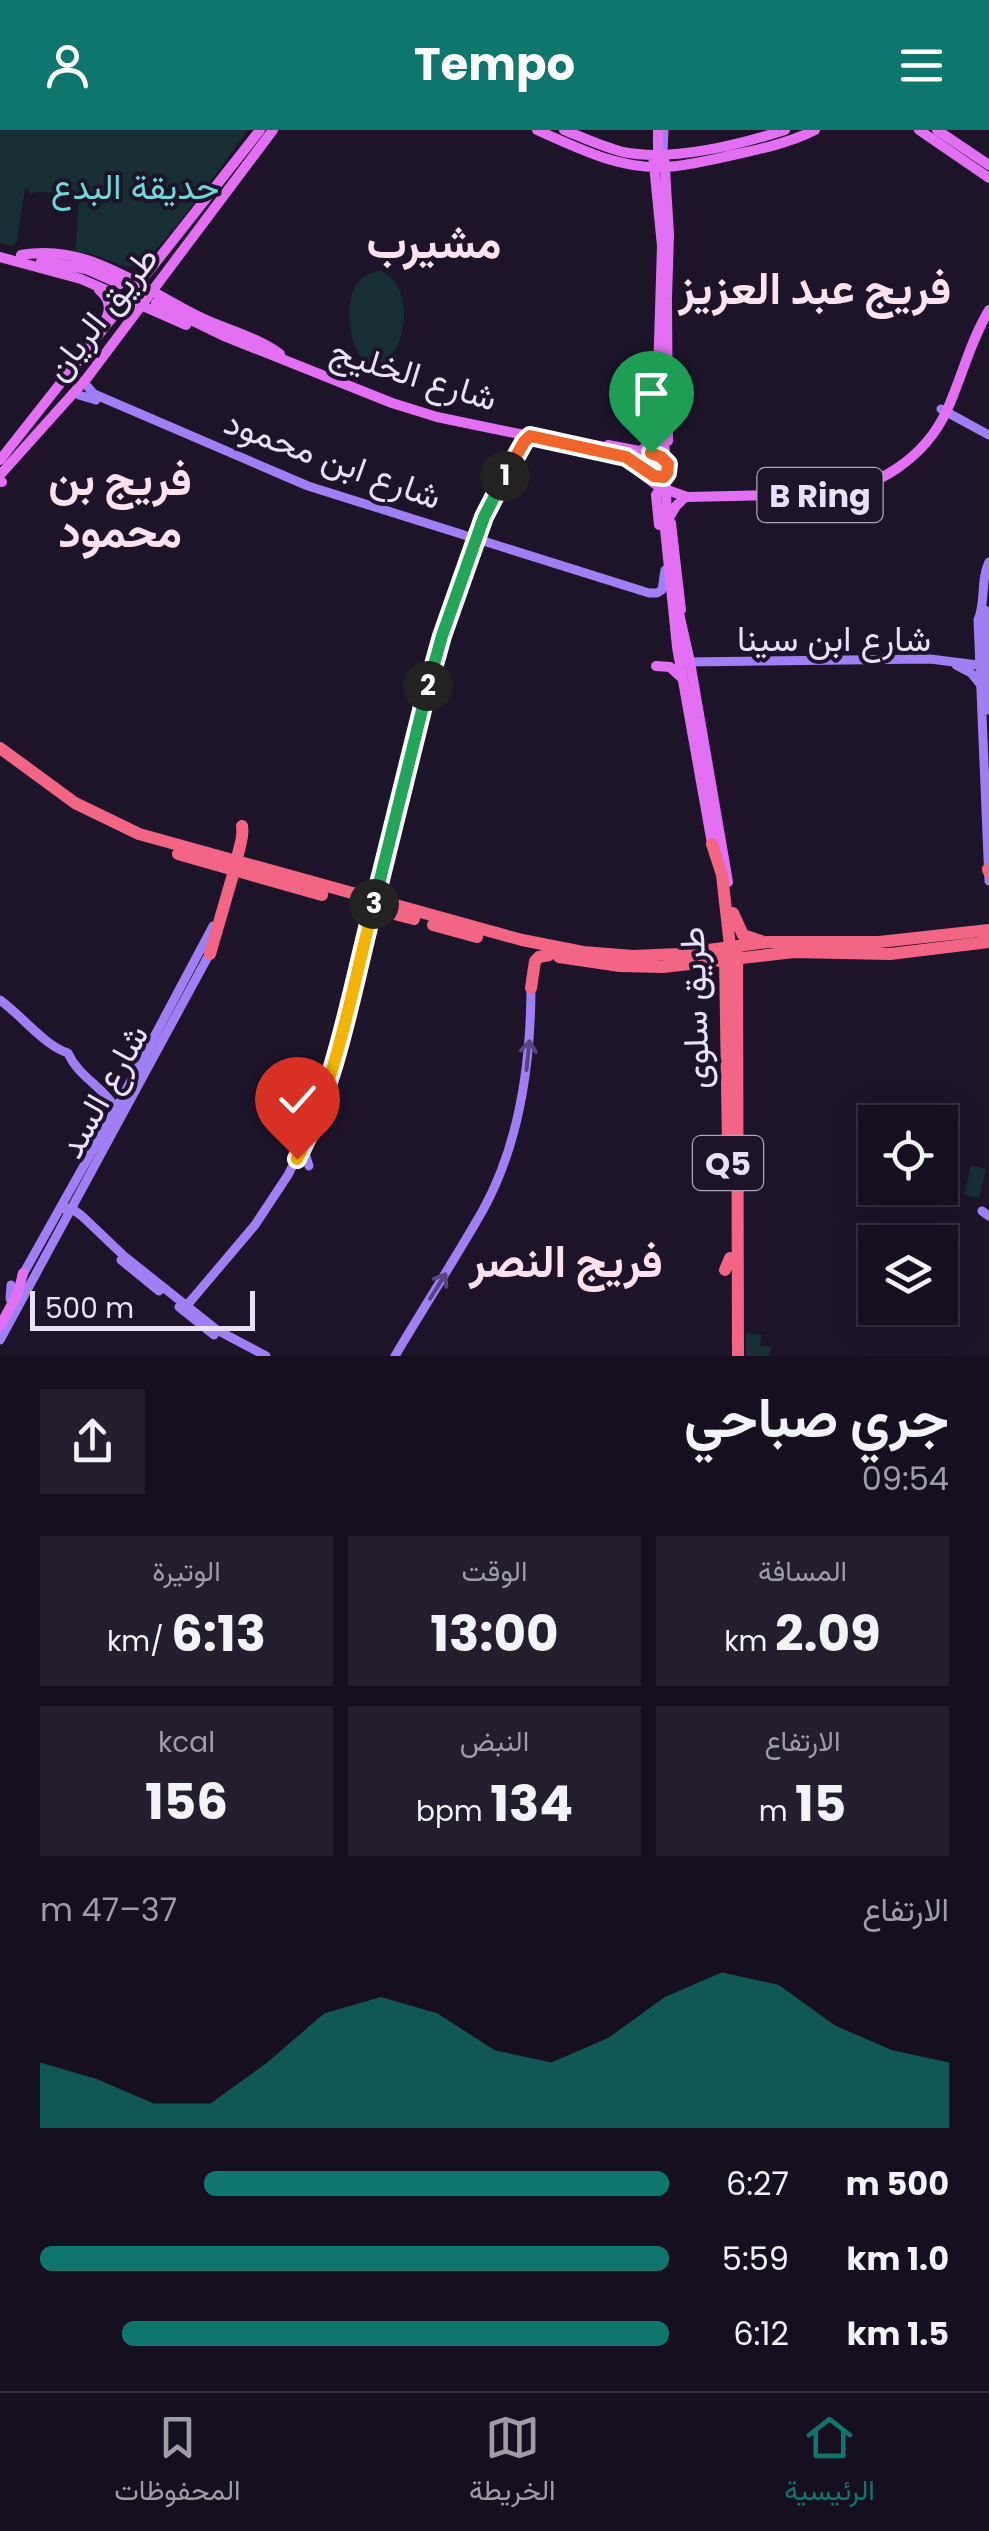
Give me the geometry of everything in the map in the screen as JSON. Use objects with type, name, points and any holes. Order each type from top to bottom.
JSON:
[{"type":"highway","points":[[0,748],[101,818],[156,840],[293,882]]},
{"type":"highway","points":[[0,758],[56,802],[113,831],[200,862],[221,874],[248,861],[256,872],[495,940],[616,956],[693,959],[715,972],[732,995],[745,967],[767,948]]},
{"type":"highway","points":[[210,954],[242,826]]},
{"type":"highway","points":[[712,844],[722,875],[731,954],[736,1093]]},
{"type":"highway","points":[[179,854],[234,866],[242,880],[256,872]]},
{"type":"highway","points":[[693,959],[716,940],[727,914],[745,936],[767,948],[864,953],[961,946],[989,950]]},
{"type":"highway","points":[[971,932],[983,926],[989,917]]},
{"type":"highway","points":[[596,964],[680,960],[767,948],[971,932],[989,936]]},
{"type":"highway","points":[[864,953],[989,936]]},
{"type":"highway","points":[[961,946],[989,936]]},
{"type":"highway","points":[[526,945],[549,955],[596,964],[654,967],[786,946],[844,948],[879,942]]},
{"type":"highway","name":"طريق سلوى","points":[[731,954],[737,1356]]},
{"type":"highway","points":[[531,988],[534,961],[549,955]]},
{"type":"highway","name":"طريق سلوى","points":[[732,995],[724,1076],[728,1264],[737,1356]]},
{"type":"main road","name":"طريق الريان","points":[[0,460],[117,314],[162,280],[236,182],[260,130]]},
{"type":"main road","name":"طريق الريان","points":[[1,479],[112,344],[137,320],[143,298],[172,242],[214,189],[273,130]]},
{"type":"main road","points":[[537,130],[626,164],[687,152],[781,146],[815,130]]},
{"type":"main road","points":[[552,130],[584,138]]},
{"type":"main road","points":[[564,130],[617,150],[659,156],[680,166],[755,149],[786,130]]},
{"type":"main road","points":[[781,146],[805,130]]},
{"type":"main road","points":[[937,130],[986,172]]},
{"type":"main road","points":[[921,131],[954,142]]},
{"type":"main road","points":[[921,131],[986,172]]},
{"type":"main road","points":[[626,164],[659,156],[755,149]]},
{"type":"main road","points":[[214,189],[227,160],[253,151]]},
{"type":"main road","points":[[60,401],[253,151]]},
{"type":"main road","points":[[588,152],[659,156]]},
{"type":"main road","points":[[659,156],[664,220],[669,234]]},
{"type":"main road","name":"Q5","points":[[659,156],[668,201],[669,234],[660,433]]},
{"type":"main road","name":"Q5","points":[[659,156],[660,433],[674,592],[685,664]]},
{"type":"main road","points":[[668,201],[673,176],[680,166]]},
{"type":"main road","points":[[232,197],[236,182]]},
{"type":"main road","points":[[203,225],[217,218]]},
{"type":"main road","points":[[0,255],[66,256],[138,270],[172,242]]},
{"type":"main road","points":[[0,255],[143,298]]},
{"type":"main road","points":[[0,255],[80,267],[120,282],[86,264],[21,255]]},
{"type":"main road","points":[[102,264],[143,298]]},
{"type":"main road","points":[[42,268],[79,274],[143,298]]},
{"type":"main road","points":[[81,279],[103,293],[110,309],[84,357]]},
{"type":"main road","points":[[162,280],[173,302]]},
{"type":"main road","name":"شارع الخليج","points":[[143,298],[173,302],[280,354]]},
{"type":"main road","name":"شارع الخليج","points":[[143,298],[211,336],[256,349],[380,399],[525,437],[628,454],[657,454],[667,468],[663,477],[656,476],[628,454],[388,396],[143,298]]},
{"type":"main road","name":"B Ring","points":[[672,491],[826,490],[876,475],[908,453],[948,408],[971,333],[989,298]]},
{"type":"main road","points":[[667,300],[667,468],[672,491],[667,518]]},
{"type":"main road","name":"B Ring","points":[[672,491],[799,496],[853,490],[883,477],[908,461],[939,425],[966,355],[989,310]]},
{"type":"main road","points":[[45,427],[67,388],[119,319],[117,314]]},
{"type":"main road","points":[[88,389],[97,364]]},
{"type":"main road","points":[[425,424],[442,418]]},
{"type":"main road","points":[[628,454],[650,444],[660,433]]},
{"type":"main road","points":[[628,454],[647,480],[672,491]]},
{"type":"main road","points":[[628,454],[657,506]]},
{"type":"main road","points":[[667,468],[671,481],[679,488],[700,491]]},
{"type":"main road","points":[[671,605],[656,494],[672,491]]},
{"type":"main road","name":"Q5","points":[[667,518],[671,605],[678,623],[677,647],[685,664]]},
{"type":"main road","points":[[685,664],[693,727]]},
{"type":"main road","name":"طريق سلوى","points":[[685,664],[712,844],[727,914]]},
{"type":"main road","points":[[656,666],[670,667],[687,680]]},
{"type":"main road","name":"طريق سلوى","points":[[693,727],[726,864],[731,954]]},
{"type":"main road","points":[[700,812],[709,824]]},
{"type":"main road","points":[[4,1327],[27,1278]]},
{"type":"street","name":"شارع ابن محمود","points":[[88,389],[297,482],[648,597],[660,597],[671,605]]},
{"type":"street","points":[[948,408],[989,433]]},
{"type":"street","points":[[190,1306],[252,1236],[294,1172],[321,1118],[340,1065],[438,648],[483,520],[525,437]]},
{"type":"street","name":"شارع ابن محمود","points":[[477,541],[648,594],[658,594],[663,589],[665,570]]},
{"type":"street","points":[[987,573],[982,613],[989,881]]},
{"type":"street","points":[[984,664],[987,573]]},
{"type":"street","points":[[982,613],[978,620],[989,723]]},
{"type":"street","points":[[984,664],[974,657],[960,664],[986,685]]},
{"type":"street","name":"شارع ابن سينا","points":[[685,664],[925,659],[984,664]]},
{"type":"street","points":[[977,712],[985,703]]},
{"type":"street","name":"شارع السد","points":[[0,1317],[42,1261],[106,1125],[210,933],[234,866]]},
{"type":"street","points":[[396,1356],[478,1216],[501,1167],[523,1094],[528,1062],[531,988],[526,945]]},
{"type":"street","name":"شارع السد","points":[[27,1278],[52,1222],[78,1194],[96,1146],[210,954]]},
{"type":"street","points":[[190,1306],[255,1224],[300,1152],[331,1079],[362,966]]},
{"type":"street","points":[[0,1000],[114,1100]]},
{"type":"street","points":[[156,1022],[166,1014]]},
{"type":"street","points":[[170,1025],[171,1039]]},
{"type":"street","points":[[130,1066],[132,1077]]},
{"type":"street","points":[[106,1125],[102,1141],[66,1210],[226,1337],[266,1356]]},
{"type":"street","points":[[96,1146],[112,1146]]},
{"type":"street","points":[[294,1172],[308,1167],[304,1153]]},
{"type":"street","points":[[78,1194],[84,1221],[136,1274],[190,1306]]},
{"type":"street","points":[[56,1234],[74,1220],[84,1221]]},
{"type":"street","points":[[42,1261],[42,1278]]},
{"type":"street","points":[[10,1299],[11,1285]]},
{"type":"street","points":[[177,1298],[186,1300],[219,1339],[251,1356]]},
{"type":"street","points":[[0,1340],[4,1327],[22,1316]]},
{"type":"green space","name":"حديقة البدع","points":[[0,130],[248,130],[159,246],[145,260],[130,267],[67,251],[75,249],[79,193],[30,195],[25,188],[17,242],[12,246],[0,243]]},
{"type":"green space","points":[[381,271],[397,285],[401,295],[403,329],[396,349],[382,365],[369,365],[359,354],[349,314],[352,293],[363,278]]},
{"type":"green space","points":[[971,1165],[986,1169],[979,1198],[964,1195]]},
{"type":"green space","points":[[746,1333],[762,1335],[760,1345],[771,1347],[769,1356],[746,1356]]},
{"type":"district","name":"مشيرب","points":[[434,242]]},
{"type":"district","name":"فريج عبد العزيز","points":[[815,288]]},
{"type":"district","name":"فريج بن محمود","points":[[120,505]]},
{"type":"district","name":"فريج النصر","points":[[566,1261]]},
{"type":"route","points":[[297,1159],[334,1070],[435,660],[484,517],[530,436],[626,457],[654,476],[664,477],[668,464],[651,453]]}]
